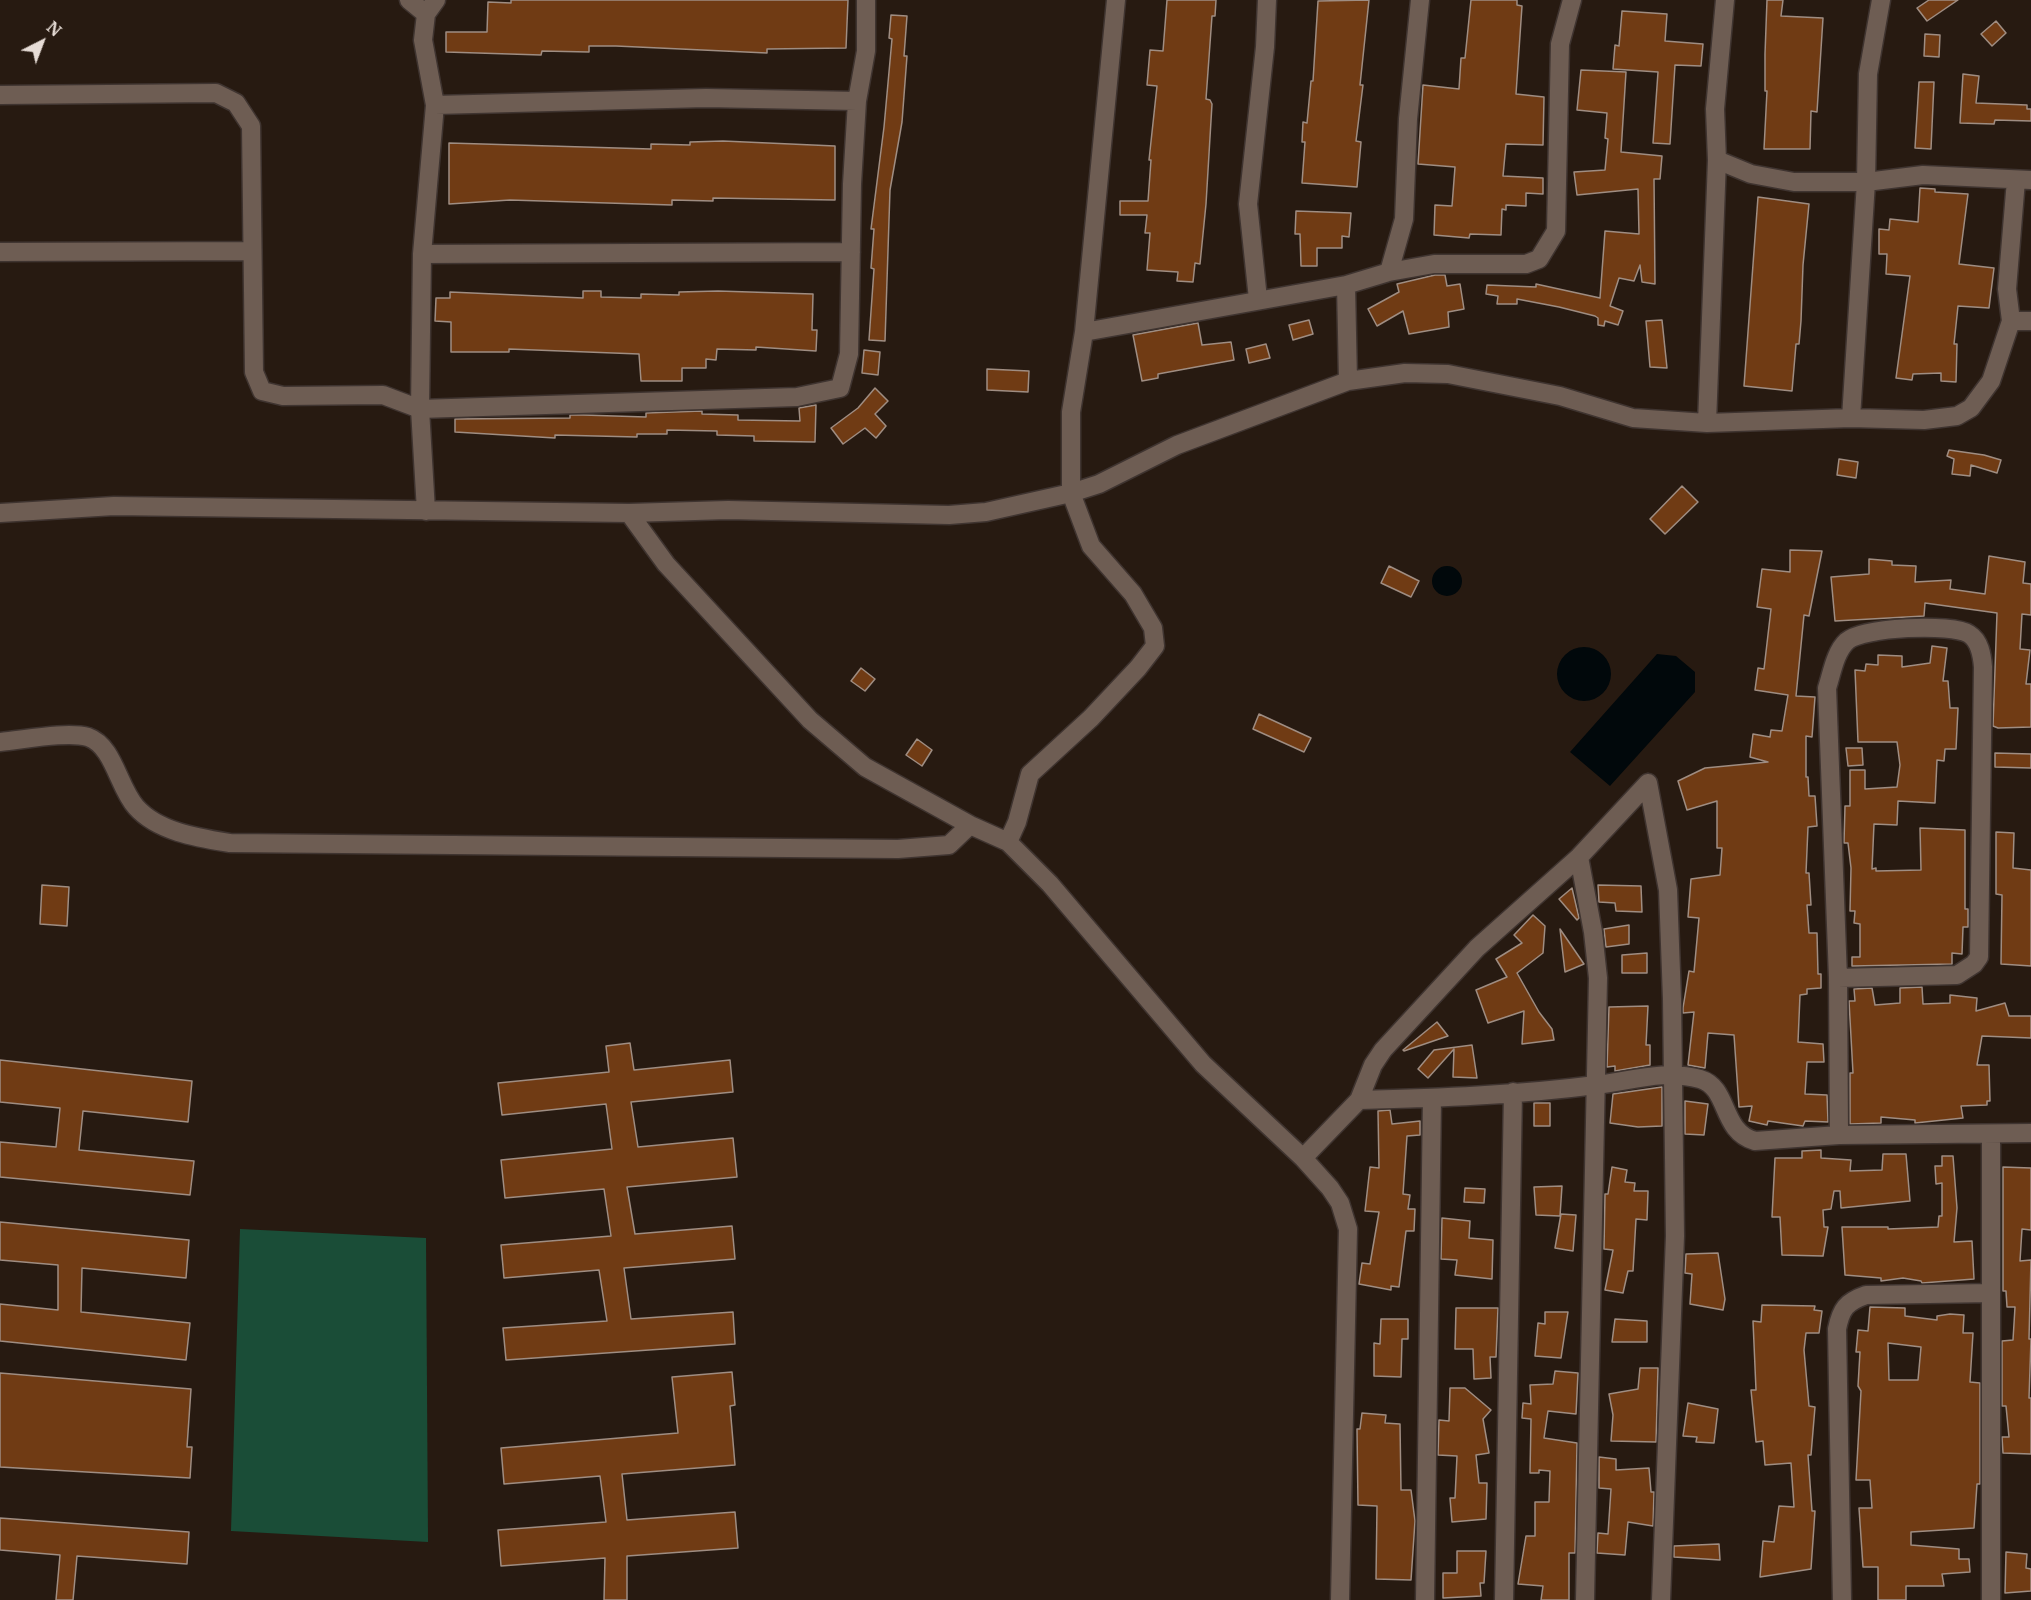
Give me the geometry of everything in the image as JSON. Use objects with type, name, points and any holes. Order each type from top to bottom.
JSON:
[{"type":"street","points":[[409,0],[431,7],[423,40],[435,105],[422,254],[420,409],[426,511]]},
{"type":"street","points":[[0,95],[216,93],[236,103],[251,126],[254,372],[262,391],[283,396],[383,395],[420,409],[797,396],[840,388],[849,354],[856,101],[866,51],[866,0]]},
{"type":"street","points":[[1008,842],[1017,822],[1030,774],[1091,718],[1138,668],[1155,646],[1154,628],[1133,594],[1091,546],[1071,494],[1071,412],[1084,332],[1116,0]]},
{"type":"street","points":[[1258,299],[1248,204],[1265,47],[1267,0]]},
{"type":"street","points":[[1389,272],[1404,219],[1408,119],[1420,0]]},
{"type":"street","points":[[1084,332],[1208,312],[1258,299],[1346,285],[1389,272],[1434,264],[1526,264],[1539,259],[1556,231],[1560,44],[1572,0]]},
{"type":"street","points":[[1707,423],[1717,160],[1715,109],[1725,0]]},
{"type":"street","points":[[1851,418],[1866,182],[1868,74],[1881,0]]},
{"type":"street","points":[[435,105],[706,98],[856,101]]},
{"type":"street","points":[[0,513],[114,506],[629,513],[728,510],[949,514],[986,512],[1071,494],[1099,484],[1177,445],[1348,381],[1405,373],[1448,374],[1560,396],[1633,418],[1707,423],[1851,418],[1924,420],[1957,416],[1971,408],[1991,381],[2011,321],[2007,289],[2024,180],[1923,175],[1866,182],[1794,182],[1751,174],[1717,160]]},
{"type":"street","points":[[0,252],[251,251]]},
{"type":"street","points":[[422,254],[852,252]]},
{"type":"street","points":[[1346,285],[1348,381]]},
{"type":"street","points":[[2011,321],[2031,321]]},
{"type":"street","points":[[629,513],[666,564],[810,720],[865,767],[970,825],[1008,842],[1050,884],[1203,1064],[1304,1158],[1340,1203],[1347,1228],[1340,1600]]},
{"type":"street","points":[[1838,978],[1957,975],[1974,964],[1979,957],[1983,667],[1981,650],[1972,635],[1958,628],[1863,633],[1845,642],[1835,660],[1827,688],[1838,978],[1839,1135]]},
{"type":"street","points":[[0,742],[79,735],[96,741],[106,749],[122,788],[138,809],[163,825],[191,837],[230,843],[898,849],[950,845],[970,825]]},
{"type":"street","points":[[1304,1158],[1359,1100],[1373,1065],[1383,1050],[1477,948],[1579,857],[1647,783],[1668,890],[1673,1076],[1675,1236],[1661,1600]]},
{"type":"street","points":[[1579,857],[1593,932],[1598,978],[1585,1600]]},
{"type":"street","points":[[1359,1100],[1432,1098],[1596,1085],[1659,1074],[1701,1080],[1715,1088],[1732,1125],[1743,1137],[1755,1141],[1839,1135],[2031,1133]]},
{"type":"street","points":[[1504,1600],[1513,1092]]},
{"type":"street","points":[[1425,1600],[1432,1098]]},
{"type":"street","points":[[1991,1134],[1991,1600]]},
{"type":"street","points":[[1842,1600],[1837,1329],[1840,1310],[1852,1300],[1866,1295],[1990,1293]]},
{"type":"green space","points":[[240,1229],[426,1238],[428,1542],[231,1531]]},
{"type":"shaded area","points":[[1447,566],[1458,570],[1462,581],[1458,592],[1447,596],[1436,592],[1432,581],[1436,570]]},
{"type":"shaded area","points":[[1579,647],[1589,647],[1599,651],[1607,659],[1611,674],[1607,689],[1599,697],[1589,701],[1579,701],[1569,697],[1561,689],[1557,679],[1557,669],[1561,659],[1569,651]]},
{"type":"shaded area","points":[[1657,654],[1676,656],[1695,672],[1695,692],[1610,786],[1570,752]]},
{"type":"building","points":[[511,0],[848,0],[846,48],[767,49],[767,53],[589,46],[589,52],[542,51],[541,55],[446,52],[446,32],[487,32],[488,2],[511,3]]},
{"type":"building","points":[[1167,0],[1216,0],[1215,16],[1212,16],[1206,99],[1212,104],[1206,204],[1200,264],[1195,263],[1193,282],[1177,281],[1178,272],[1147,270],[1150,233],[1145,233],[1147,215],[1120,215],[1120,201],[1148,201],[1151,160],[1149,160],[1157,86],[1147,85],[1150,50],[1163,51]]},
{"type":"building","points":[[1369,0],[1360,85],[1363,85],[1356,141],[1361,142],[1357,187],[1302,183],[1305,142],[1302,142],[1303,122],[1307,123],[1311,81],[1313,81],[1318,1]]},
{"type":"building","points":[[1471,0],[1517,0],[1517,5],[1522,6],[1516,94],[1544,97],[1543,145],[1506,144],[1503,176],[1543,178],[1543,194],[1526,193],[1526,206],[1506,205],[1506,210],[1502,209],[1501,235],[1470,234],[1469,238],[1434,235],[1435,205],[1452,206],[1455,167],[1418,164],[1423,85],[1459,89],[1461,58],[1465,58]]},
{"type":"building","points":[[1767,0],[1783,0],[1781,16],[1823,18],[1817,112],[1811,111],[1810,149],[1764,149],[1767,91],[1765,91],[1765,54]]},
{"type":"building","points":[[1929,0],[1958,0],[1927,21],[1917,8]]},
{"type":"building","points":[[1622,11],[1667,14],[1665,41],[1703,44],[1701,66],[1675,65],[1670,144],[1653,143],[1658,72],[1613,69],[1615,45],[1619,46]]},
{"type":"building","points":[[891,15],[907,16],[904,56],[907,56],[902,122],[890,190],[885,341],[869,340],[874,269],[871,268],[874,229],[871,229],[884,127],[892,39],[889,38]]},
{"type":"building","points":[[1996,21],[2006,33],[1992,46],[1981,34]]},
{"type":"building","points":[[1925,34],[1940,35],[1939,57],[1924,56]]},
{"type":"building","points":[[1581,70],[1626,72],[1621,152],[1662,156],[1660,179],[1654,179],[1655,284],[1642,282],[1640,265],[1634,281],[1619,278],[1610,306],[1623,311],[1618,325],[1605,321],[1604,326],[1598,325],[1598,318],[1595,316],[1517,299],[1517,304],[1497,304],[1498,296],[1486,294],[1487,285],[1536,287],[1536,284],[1600,298],[1605,231],[1639,234],[1638,189],[1577,195],[1574,172],[1605,170],[1608,139],[1605,138],[1607,113],[1577,110]]},
{"type":"building","points":[[1963,74],[1979,76],[1976,103],[2027,105],[2027,109],[2031,109],[2031,121],[1995,120],[1994,124],[1960,123]]},
{"type":"building","points":[[1919,82],[1934,82],[1931,149],[1915,148]]},
{"type":"building","points":[[723,141],[835,146],[835,200],[713,198],[713,201],[672,200],[672,205],[510,200],[449,204],[449,143],[651,149],[651,144],[690,145],[690,142]]},
{"type":"building","points":[[1920,188],[1935,189],[1935,192],[1968,194],[1959,264],[1994,268],[1989,308],[1958,306],[1954,344],[1957,344],[1956,382],[1941,381],[1941,373],[1913,374],[1912,380],[1896,378],[1910,276],[1886,274],[1887,254],[1879,254],[1879,229],[1889,230],[1890,219],[1918,222]]},
{"type":"building","points":[[1758,197],[1809,204],[1799,344],[1796,344],[1792,391],[1744,386]]},
{"type":"building","points":[[1296,211],[1351,213],[1349,237],[1342,236],[1342,248],[1317,248],[1317,266],[1301,266],[1300,234],[1295,234]]},
{"type":"building","points":[[1435,275],[1445,275],[1447,286],[1460,284],[1464,309],[1448,312],[1449,327],[1409,334],[1403,311],[1377,326],[1368,309],[1399,292],[1397,284]]},
{"type":"building","points":[[583,291],[601,291],[601,297],[641,298],[641,294],[679,295],[679,292],[718,291],[813,294],[812,330],[817,330],[816,351],[756,347],[756,350],[717,349],[716,360],[706,359],[706,368],[682,368],[682,381],[641,381],[639,354],[509,349],[509,352],[451,352],[451,322],[435,321],[436,298],[450,298],[450,292],[583,298]]},
{"type":"building","points":[[1309,320],[1313,334],[1293,340],[1289,325]]},
{"type":"building","points":[[1662,320],[1667,368],[1650,367],[1646,321]]},
{"type":"building","points":[[1198,323],[1202,345],[1231,342],[1234,360],[1158,374],[1158,378],[1142,381],[1133,335]]},
{"type":"building","points":[[1266,344],[1270,358],[1249,363],[1246,349]]},
{"type":"building","points":[[864,350],[880,352],[878,375],[862,373]]},
{"type":"building","points":[[987,369],[1029,371],[1028,392],[987,390]]},
{"type":"building","points":[[875,388],[888,401],[875,414],[886,426],[876,438],[865,428],[843,444],[831,428],[858,408]]},
{"type":"building","points":[[816,405],[815,442],[754,441],[754,436],[717,435],[717,431],[667,430],[667,434],[637,434],[637,437],[555,435],[555,438],[455,432],[455,419],[570,418],[570,415],[646,417],[646,413],[702,411],[702,414],[738,415],[738,420],[800,421],[799,408]]},
{"type":"building","points":[[1949,450],[2001,460],[1997,473],[1971,465],[1970,476],[1952,474],[1954,459],[1947,456]]},
{"type":"building","points":[[1839,459],[1858,462],[1856,478],[1837,475]]},
{"type":"building","points":[[1682,486],[1698,502],[1665,534],[1650,519]]},
{"type":"building","points":[[1790,550],[1822,551],[1809,616],[1804,615],[1796,696],[1815,697],[1812,737],[1806,736],[1806,777],[1808,777],[1809,796],[1815,796],[1817,826],[1808,827],[1806,873],[1809,873],[1811,905],[1807,905],[1809,933],[1817,933],[1818,974],[1821,974],[1821,988],[1807,989],[1807,994],[1800,995],[1798,1042],[1823,1044],[1824,1062],[1807,1062],[1805,1094],[1827,1095],[1828,1122],[1805,1121],[1803,1126],[1768,1121],[1767,1125],[1749,1121],[1752,1106],[1739,1107],[1734,1035],[1708,1033],[1705,1068],[1688,1065],[1694,1012],[1683,1013],[1689,971],[1694,972],[1699,918],[1688,917],[1691,879],[1720,875],[1722,848],[1717,848],[1717,801],[1687,810],[1678,781],[1705,768],[1768,762],[1750,757],[1753,734],[1770,737],[1771,730],[1782,731],[1788,695],[1755,690],[1758,668],[1764,669],[1771,609],[1757,607],[1762,569],[1790,572]]},
{"type":"building","points":[[1989,556],[2025,562],[2023,583],[2031,584],[2031,615],[2022,614],[2020,649],[2030,650],[2026,684],[2031,684],[2031,727],[1998,728],[1993,726],[1997,613],[1925,603],[1924,616],[1835,621],[1831,577],[1869,574],[1869,559],[1892,561],[1892,565],[1916,566],[1915,582],[1951,580],[1950,589],[1985,594]]},
{"type":"building","points":[[1389,566],[1419,581],[1411,597],[1381,583]]},
{"type":"building","points":[[1932,646],[1947,648],[1943,681],[1948,681],[1950,708],[1958,708],[1956,749],[1945,749],[1944,761],[1937,760],[1935,803],[1898,801],[1897,825],[1874,824],[1872,869],[1876,868],[1876,871],[1921,870],[1920,828],[1965,830],[1965,909],[1968,909],[1968,927],[1963,927],[1962,954],[1952,953],[1952,964],[1852,966],[1852,957],[1860,957],[1860,924],[1854,923],[1855,911],[1850,911],[1851,868],[1848,843],[1844,843],[1845,806],[1850,806],[1850,770],[1865,770],[1865,789],[1897,787],[1900,765],[1897,742],[1858,742],[1855,670],[1865,671],[1866,664],[1878,665],[1878,655],[1902,656],[1902,667],[1930,663]]},
{"type":"building","points":[[861,668],[875,679],[865,691],[851,681]]},
{"type":"building","points":[[1259,714],[1311,738],[1304,752],[1253,729]]},
{"type":"building","points":[[917,739],[932,750],[922,766],[906,755]]},
{"type":"building","points":[[1846,748],[1862,748],[1863,765],[1848,766]]},
{"type":"building","points":[[1995,753],[2031,754],[2031,768],[1995,767]]},
{"type":"building","points":[[1996,832],[2014,833],[2013,868],[2031,870],[2031,966],[2001,964],[2002,895],[1996,894]]},
{"type":"building","points":[[42,885],[69,887],[67,926],[40,924]]},
{"type":"building","points":[[1598,885],[1641,886],[1642,912],[1616,911],[1615,903],[1599,902]]},
{"type":"building","points":[[1572,888],[1579,918],[1577,920],[1559,899]]},
{"type":"building","points":[[1533,915],[1545,926],[1543,953],[1517,973],[1539,1012],[1552,1029],[1554,1040],[1522,1044],[1524,1011],[1488,1023],[1476,990],[1507,977],[1496,959],[1522,943],[1514,935]]},
{"type":"building","points":[[1629,925],[1629,944],[1606,947],[1604,929]]},
{"type":"building","points":[[1560,929],[1584,964],[1565,972]]},
{"type":"building","points":[[1647,953],[1647,973],[1622,973],[1622,955]]},
{"type":"building","points":[[1922,987],[1923,1004],[1950,1003],[1950,995],[1977,998],[1976,1011],[2005,1003],[2009,1016],[2031,1016],[2031,1038],[1982,1036],[1977,1065],[1989,1065],[1990,1101],[1987,1101],[1987,1105],[1961,1106],[1963,1118],[1915,1123],[1915,1120],[1881,1117],[1881,1123],[1850,1124],[1850,1073],[1853,1073],[1849,1001],[1855,1001],[1854,989],[1872,988],[1875,1005],[1900,1003],[1900,988]]},
{"type":"building","points":[[1648,1006],[1646,1045],[1650,1045],[1650,1065],[1615,1071],[1615,1066],[1607,1067],[1609,1007]]},
{"type":"building","points":[[1437,1022],[1448,1036],[1403,1050]]},
{"type":"building","points":[[630,1043],[634,1070],[730,1060],[733,1092],[631,1102],[638,1147],[733,1138],[737,1177],[627,1187],[635,1234],[732,1226],[735,1259],[624,1268],[631,1319],[733,1312],[735,1344],[506,1360],[503,1328],[607,1321],[599,1270],[504,1278],[501,1245],[611,1236],[604,1189],[505,1198],[501,1160],[612,1149],[606,1104],[502,1115],[498,1083],[609,1072],[606,1046]]},
{"type":"building","points":[[1472,1045],[1477,1078],[1453,1077],[1454,1049],[1428,1078],[1418,1069],[1434,1050]]},
{"type":"building","points":[[0,1060],[192,1081],[188,1122],[83,1111],[79,1150],[194,1161],[190,1195],[0,1177],[0,1142],[56,1147],[60,1108],[0,1102]]},
{"type":"building","points":[[1662,1087],[1662,1126],[1638,1127],[1610,1123],[1613,1094]]},
{"type":"building","points":[[1685,1101],[1708,1104],[1704,1135],[1685,1134]]},
{"type":"building","points":[[1534,1103],[1550,1103],[1550,1126],[1534,1126]]},
{"type":"building","points":[[1390,1110],[1392,1124],[1420,1121],[1420,1135],[1407,1136],[1403,1194],[1410,1195],[1408,1209],[1415,1209],[1414,1231],[1406,1231],[1399,1287],[1391,1286],[1391,1290],[1359,1284],[1362,1263],[1370,1264],[1379,1212],[1365,1211],[1370,1167],[1379,1168],[1378,1111]]},
{"type":"building","points":[[1821,1150],[1821,1158],[1851,1160],[1850,1171],[1882,1170],[1883,1154],[1906,1154],[1910,1201],[1841,1208],[1840,1191],[1834,1191],[1831,1209],[1823,1210],[1824,1227],[1828,1227],[1823,1256],[1782,1255],[1780,1217],[1772,1217],[1775,1158],[1802,1158],[1802,1151]]},
{"type":"building","points":[[1942,1156],[1953,1156],[1957,1208],[1954,1242],[1972,1241],[1974,1279],[1922,1283],[1903,1278],[1881,1281],[1881,1278],[1845,1275],[1842,1227],[1888,1227],[1888,1229],[1938,1227],[1939,1216],[1942,1216],[1942,1183],[1936,1184],[1935,1166],[1942,1166]]},
{"type":"building","points":[[1612,1167],[1627,1170],[1625,1182],[1635,1183],[1634,1191],[1648,1191],[1647,1220],[1636,1219],[1633,1271],[1628,1271],[1623,1293],[1605,1290],[1613,1250],[1604,1249],[1605,1194],[1608,1194]]},
{"type":"building","points":[[2003,1167],[2031,1168],[2031,1230],[2022,1229],[2020,1261],[2031,1260],[2029,1398],[2031,1398],[2031,1454],[2003,1453],[2002,1437],[2009,1437],[2006,1406],[2002,1406],[2002,1341],[2013,1340],[2015,1307],[2007,1307],[2006,1291],[2003,1291]]},
{"type":"building","points":[[1562,1186],[1560,1216],[1536,1215],[1534,1187]]},
{"type":"building","points":[[1465,1188],[1485,1189],[1484,1203],[1464,1202]]},
{"type":"building","points":[[1561,1214],[1576,1215],[1573,1251],[1555,1248]]},
{"type":"building","points":[[1442,1218],[1470,1221],[1469,1238],[1493,1240],[1492,1279],[1455,1275],[1457,1260],[1441,1259]]},
{"type":"building","points":[[0,1222],[189,1240],[186,1278],[82,1268],[81,1312],[190,1323],[186,1360],[0,1341],[0,1304],[58,1310],[58,1265],[0,1260]]},
{"type":"building","points":[[1718,1253],[1725,1299],[1723,1310],[1690,1304],[1692,1274],[1685,1273],[1686,1254]]},
{"type":"building","points":[[1762,1305],[1815,1306],[1814,1310],[1822,1311],[1819,1333],[1806,1333],[1804,1350],[1809,1406],[1815,1407],[1811,1455],[1808,1455],[1812,1511],[1815,1511],[1811,1569],[1760,1577],[1763,1541],[1774,1542],[1779,1506],[1794,1507],[1791,1463],[1765,1465],[1763,1441],[1756,1442],[1751,1390],[1756,1390],[1753,1321],[1761,1322]]},
{"type":"building","points":[[1870,1307],[1905,1308],[1905,1316],[1937,1320],[1937,1316],[1964,1315],[1963,1333],[1973,1333],[1970,1382],[1980,1383],[1980,1484],[1977,1484],[1974,1528],[1911,1532],[1911,1545],[1959,1549],[1959,1559],[1969,1559],[1970,1572],[1942,1574],[1944,1586],[1906,1586],[1906,1600],[1878,1600],[1878,1567],[1863,1567],[1859,1508],[1872,1508],[1870,1480],[1856,1480],[1861,1391],[1858,1386],[1860,1352],[1856,1352],[1858,1330],[1868,1331]],"holes":[[[1888,1343],[1921,1347],[1918,1380],[1889,1380]]]},
{"type":"building","points":[[1456,1308],[1498,1308],[1496,1357],[1490,1357],[1491,1378],[1474,1379],[1473,1349],[1455,1349]]},
{"type":"building","points":[[1545,1312],[1568,1312],[1561,1358],[1535,1356],[1538,1323],[1545,1324]]},
{"type":"building","points":[[1381,1319],[1408,1319],[1408,1339],[1402,1339],[1401,1377],[1374,1376],[1374,1343],[1380,1344]]},
{"type":"building","points":[[1615,1319],[1647,1321],[1647,1342],[1612,1342]]},
{"type":"building","points":[[1640,1368],[1658,1368],[1656,1442],[1611,1441],[1613,1415],[1609,1394],[1638,1389]]},
{"type":"building","points":[[1555,1371],[1578,1373],[1576,1414],[1548,1411],[1544,1438],[1577,1443],[1575,1553],[1569,1553],[1569,1600],[1541,1600],[1543,1586],[1518,1584],[1526,1536],[1535,1536],[1535,1502],[1549,1502],[1550,1471],[1539,1470],[1539,1473],[1530,1473],[1531,1419],[1522,1418],[1523,1403],[1531,1404],[1530,1385],[1553,1384]]},
{"type":"building","points":[[732,1372],[735,1405],[730,1406],[735,1465],[622,1474],[627,1520],[735,1512],[738,1548],[627,1556],[627,1600],[604,1600],[605,1558],[501,1566],[498,1530],[606,1522],[600,1476],[504,1484],[501,1448],[678,1433],[672,1377]]},
{"type":"building","points":[[0,1373],[191,1389],[187,1447],[192,1447],[190,1478],[0,1467]]},
{"type":"building","points":[[1450,1388],[1465,1388],[1491,1410],[1483,1419],[1489,1453],[1476,1455],[1479,1483],[1487,1483],[1486,1519],[1452,1522],[1450,1498],[1455,1498],[1457,1456],[1438,1455],[1439,1420],[1449,1421]]},
{"type":"building","points":[[1688,1403],[1718,1409],[1714,1443],[1696,1442],[1697,1437],[1683,1436]]},
{"type":"building","points":[[1362,1413],[1386,1415],[1385,1423],[1400,1424],[1401,1490],[1411,1490],[1415,1521],[1411,1580],[1376,1579],[1377,1506],[1358,1505],[1357,1429],[1360,1429]]},
{"type":"building","points":[[1599,1457],[1616,1459],[1616,1470],[1649,1468],[1651,1492],[1654,1492],[1653,1526],[1628,1522],[1625,1555],[1597,1553],[1598,1533],[1608,1534],[1611,1489],[1599,1488]]},
{"type":"building","points":[[0,1518],[189,1532],[187,1564],[77,1556],[73,1600],[56,1600],[60,1555],[0,1550]]},
{"type":"building","points":[[1719,1544],[1720,1560],[1674,1557],[1674,1546]]},
{"type":"building","points":[[1457,1551],[1486,1551],[1484,1583],[1480,1583],[1481,1596],[1443,1598],[1443,1573],[1457,1573]]},
{"type":"building","points":[[2006,1552],[2027,1554],[2026,1568],[2031,1569],[2031,1591],[2005,1593]]}]
